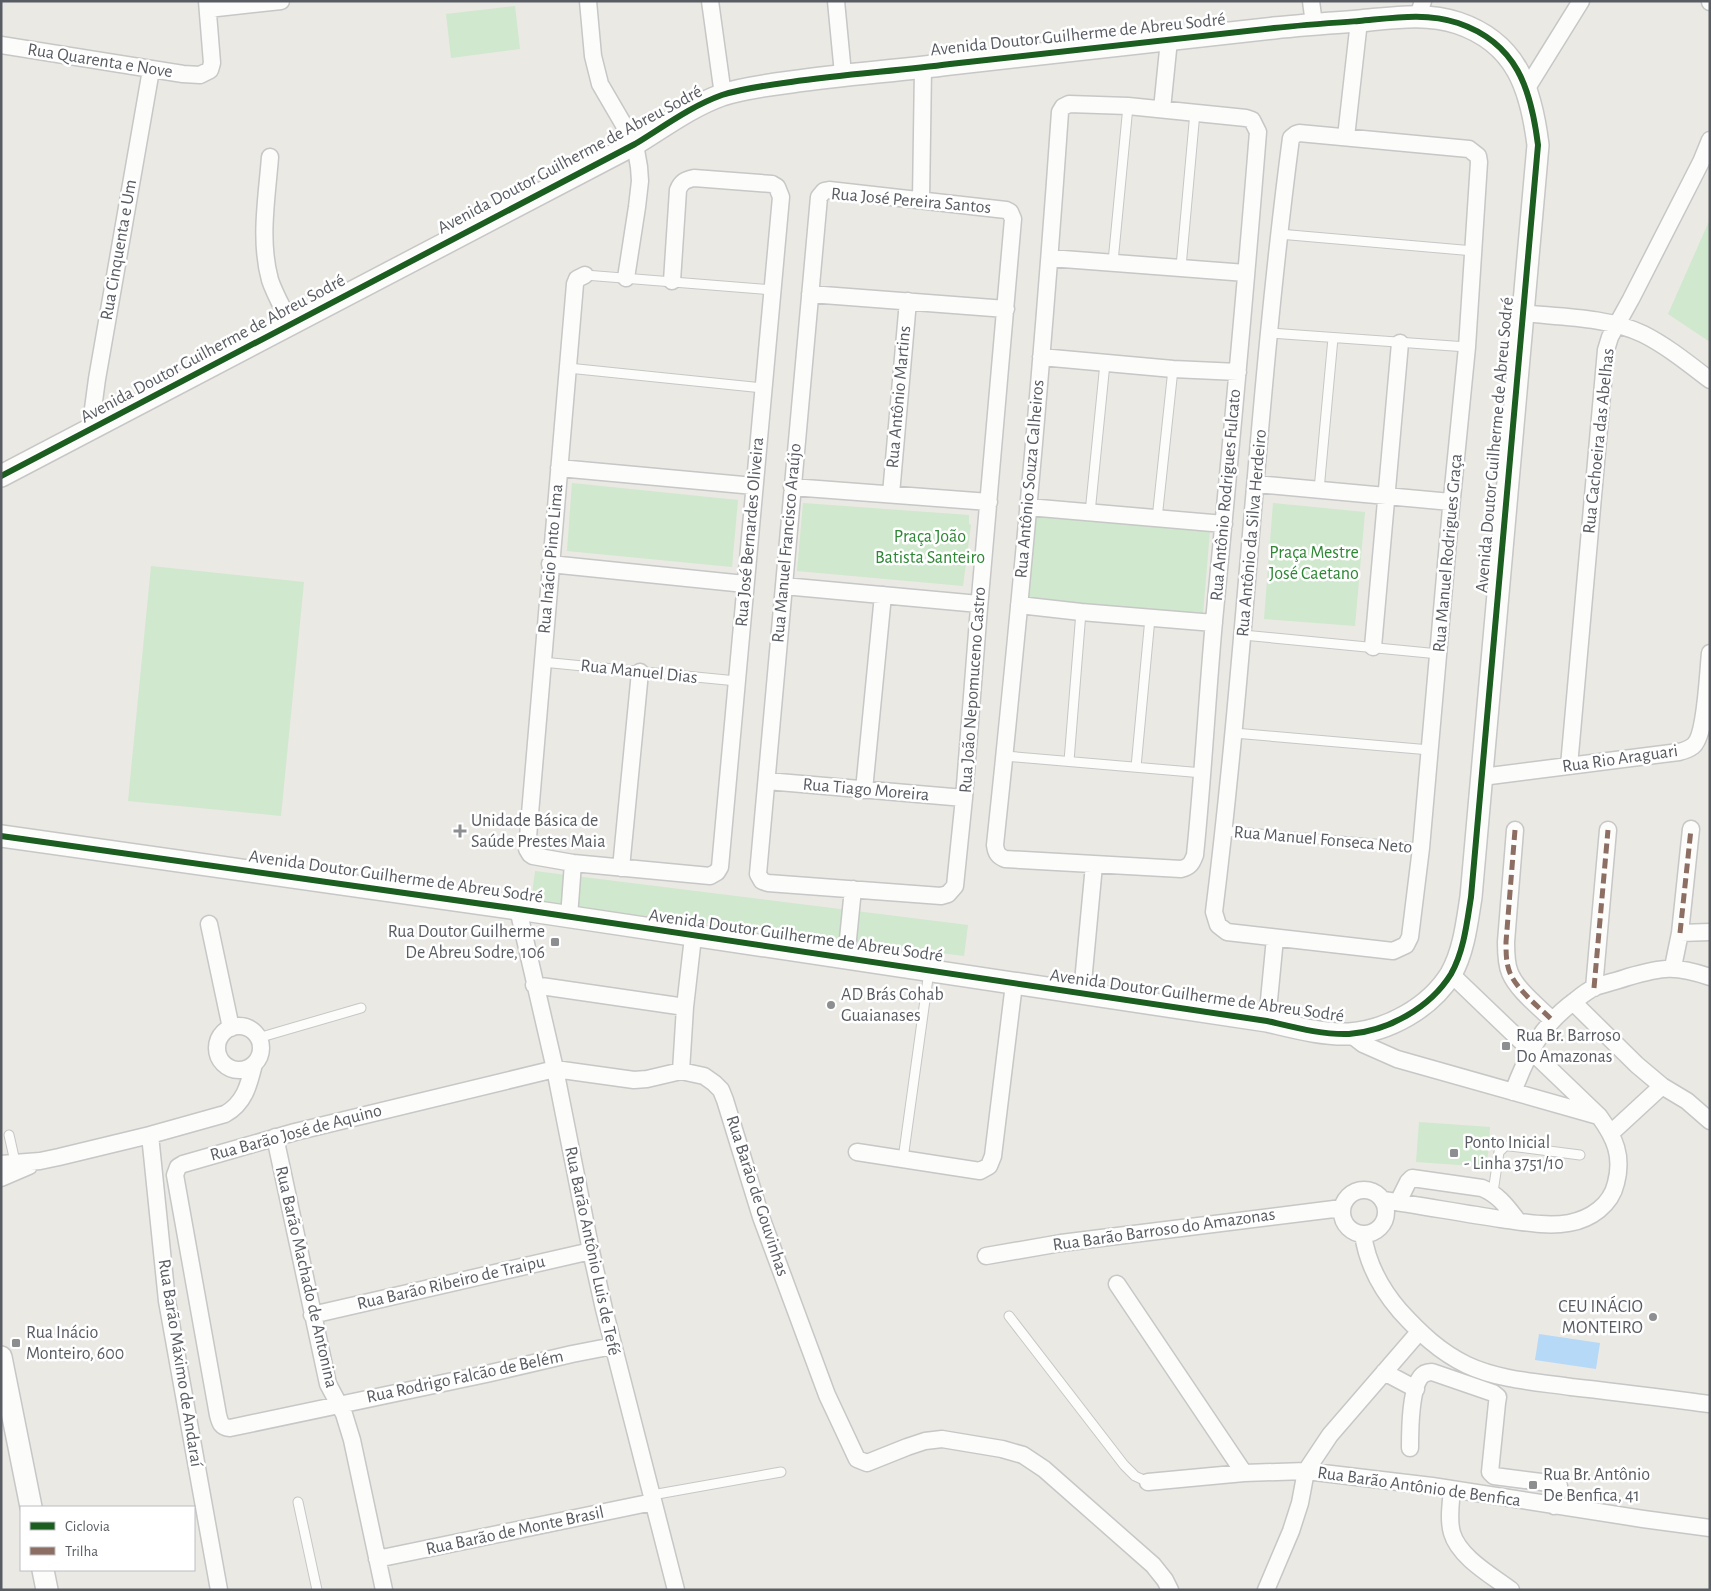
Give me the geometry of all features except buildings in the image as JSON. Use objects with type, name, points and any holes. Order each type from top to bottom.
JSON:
[{"type":"street","points":[[208,5],[281,1]]},
{"type":"street","points":[[588,1],[593,56],[600,84],[635,144],[640,181],[626,278]]},
{"type":"street","points":[[710,1],[723,95]]},
{"type":"street","points":[[836,1],[843,74]]},
{"type":"street","points":[[1311,1],[1314,24]]},
{"type":"street","points":[[1527,88],[1581,1]]},
{"type":"street","name":"Rua Quarenta e Nove","points":[[1,45],[150,70],[200,75],[210,70],[212,63],[208,5]]},
{"type":"street","name":"Avenida Doutor Guilherme de Abreu Sodré","points":[[1,476],[635,144],[702,104],[723,95],[752,88],[843,74],[923,68],[1314,24],[1359,21],[1420,8],[1479,33],[1499,47],[1515,66],[1527,88],[1534,115],[1538,145],[1471,897],[1466,928],[1451,974],[1420,1007],[1398,1021],[1376,1029],[1350,1034],[1327,1033],[1267,1021],[518,909],[1,836]]},
{"type":"street","points":[[1346,137],[1359,21]]},
{"type":"street","points":[[1162,109],[1169,40]]},
{"type":"street","points":[[921,200],[923,68]]},
{"type":"street","name":"Rua Cinquenta e Um","points":[[90,431],[97,379],[150,70]]},
{"type":"street","name":"Rua Antônio Souza Calheiros","points":[[1094,865],[1005,859],[996,852],[995,845],[1028,507],[1050,258],[1060,112],[1063,107],[1069,104],[1128,106]]},
{"type":"street","points":[[1128,106],[1195,112]]},
{"type":"street","name":"Rua Antônio Rodrigues Fulcato","points":[[1094,865],[1181,869],[1187,868],[1192,864],[1195,855],[1258,132],[1252,120],[1246,118],[1195,112]]},
{"type":"street","name":"Rua Antônio da Silva Herdeiro","points":[[1274,938],[1227,932],[1218,925],[1214,912],[1234,733],[1279,234],[1291,138],[1299,133],[1346,137]]},
{"type":"street","name":"Rua Manuel Rodrigues Graça","points":[[1274,938],[1393,951],[1406,945],[1410,937],[1421,848],[1451,502],[1467,347],[1478,156],[1469,149],[1346,137]]},
{"type":"street","name":"Rua Cachoeira das Abelhas","points":[[1569,766],[1598,453],[1603,366],[1606,350],[1616,324],[1701,162],[1710,140]]},
{"type":"street","points":[[270,157],[264,244],[266,263],[271,282],[292,325]]},
{"type":"street","name":"Rua José Bernardes Oliveira","points":[[621,868],[710,876],[717,872],[720,867],[781,196],[777,187],[772,184],[694,178],[680,184],[678,190],[672,281]]},
{"type":"street","name":"Rua José Pereira Santos","points":[[819,198],[824,191],[829,190],[1006,210]]},
{"type":"street","name":"Rua Manuel Francisco Araújo","points":[[819,198],[758,874],[762,881],[768,883],[853,889]]},
{"type":"street","name":"Rua João Nepomuceno Castro","points":[[853,889],[941,896],[948,894],[955,886],[1013,219],[1010,212],[1006,210]]},
{"type":"street","points":[[1050,258],[1246,273]]},
{"type":"street","name":"Rua Inácio Pinto Lima","points":[[573,863],[533,856],[527,849],[575,284],[577,280],[585,275]]},
{"type":"street","points":[[810,294],[1006,309]]},
{"type":"street","name":"Rua Antônio Martins","points":[[891,494],[908,301]]},
{"type":"street","points":[[1522,313],[1616,324],[1643,334],[1684,359],[1710,380]]},
{"type":"street","points":[[1373,647],[1400,343]]},
{"type":"street","points":[[1040,357],[1238,372]]},
{"type":"street","points":[[559,468],[754,486]]},
{"type":"street","points":[[1256,484],[1451,502]]},
{"type":"street","points":[[792,486],[989,502]]},
{"type":"street","points":[[1028,507],[1224,524]]},
{"type":"street","points":[[550,564],[746,584]]},
{"type":"street","points":[[784,586],[979,604]]},
{"type":"street","points":[[864,790],[884,595]]},
{"type":"street","points":[[1019,605],[1214,623]]},
{"type":"street","name":"Rua Rio Araguari","points":[[1482,777],[1679,752],[1693,746],[1698,739],[1706,702],[1710,653]]},
{"type":"street","points":[[569,917],[573,863],[621,868],[640,672]]},
{"type":"street","name":"Rua Tiago Moreira","points":[[767,781],[964,798]]},
{"type":"street","points":[[1515,830],[1506,942],[1509,972],[1515,983],[1552,1020]]},
{"type":"street","points":[[1594,988],[1608,830]]},
{"type":"street","points":[[1673,967],[1680,933],[1691,830]]},
{"type":"street","points":[[1082,993],[1094,865]]},
{"type":"street","points":[[846,958],[853,889]]},
{"type":"street","name":"Rua Barão Antônio Luis de Tefé","points":[[518,909],[534,985],[555,1069],[591,1251],[613,1346],[676,1590]]},
{"type":"street","points":[[209,924],[231,1028]]},
{"type":"street","points":[[1680,933],[1710,932]]},
{"type":"street","points":[[681,1071],[685,1008],[693,936]]},
{"type":"street","points":[[1267,1021],[1274,938]]},
{"type":"street","points":[[1513,1092],[1530,1052],[1543,1030],[1573,1002],[1594,988],[1644,973],[1673,967],[1691,970],[1710,977]]},
{"type":"street","points":[[1451,974],[1530,1052],[1599,1116],[1611,1133],[1618,1155],[1619,1170],[1616,1186],[1610,1198],[1598,1212],[1570,1223],[1556,1224],[1518,1221],[1434,1210],[1391,1201],[1375,1192],[1361,1190],[1349,1195],[1342,1208],[1344,1221],[1347,1226],[1356,1232],[1363,1234],[1376,1231],[1383,1224],[1391,1201],[1412,1178],[1482,1188],[1493,1192],[1502,1200],[1518,1221]]},
{"type":"street","points":[[856,1152],[980,1171],[989,1166],[993,1156],[1014,984]]},
{"type":"street","points":[[534,985],[685,1008]]},
{"type":"street","points":[[1573,1002],[1637,1065],[1662,1086],[1687,1101],[1710,1121]]},
{"type":"street","points":[[1,1178],[11,1166],[40,1161],[150,1134],[216,1117],[234,1109],[248,1088],[254,1064],[261,1049],[258,1038],[251,1030],[231,1028],[219,1040],[217,1046],[219,1057],[227,1066],[238,1070],[254,1064]]},
{"type":"street","points":[[1350,1034],[1363,1044],[1396,1059],[1599,1116]]},
{"type":"street","name":"Rua Barão José de Aquino","points":[[230,1428],[222,1426],[218,1415],[176,1175],[176,1170],[183,1164],[274,1137],[555,1069],[634,1080],[681,1071]]},
{"type":"street","name":"Rua Barão de Gouvinhas","points":[[681,1071],[704,1076],[721,1090],[760,1217],[827,1395],[858,1459],[867,1464],[907,1447],[926,1441],[942,1439],[1002,1449],[1023,1455],[1044,1469],[1153,1565],[1170,1590]]},
{"type":"street","points":[[1611,1133],[1662,1086]]},
{"type":"street","name":"Rua Barão Máximo de Andaraí","points":[[150,1134],[167,1301],[219,1590]]},
{"type":"street","name":"Rua Barão Machado de Antonina","points":[[274,1137],[328,1384],[344,1414],[352,1440],[384,1590]]},
{"type":"street","name":"Rua Barão Barroso do Amazonas","points":[[986,1256],[1061,1243],[1342,1208]]},
{"type":"street","points":[[1363,1234],[1365,1247],[1373,1269],[1393,1302],[1419,1332],[1468,1365],[1488,1373],[1523,1380],[1710,1404]]},
{"type":"street","name":"Rua Barão Ribeiro de Traipu","points":[[312,1315],[591,1251]]},
{"type":"street","points":[[1117,1284],[1244,1473]]},
{"type":"street","points":[[1266,1590],[1291,1532],[1300,1503],[1306,1471],[1330,1435],[1419,1332]]},
{"type":"street","name":"Rua Rodrigo Falcão de Belém","points":[[230,1428],[613,1346]]},
{"type":"street","points":[[1,1357],[31,1506]]},
{"type":"street","points":[[1384,1372],[1416,1389]]},
{"type":"street","points":[[1410,1448],[1412,1401],[1419,1378],[1424,1373],[1432,1372],[1493,1393],[1498,1397],[1490,1472],[1494,1476],[1558,1484],[1554,1506]]},
{"type":"street","name":"Rua Barão Antônio de Benfica","points":[[1148,1482],[1244,1473],[1306,1471],[1452,1489],[1643,1520],[1710,1528]]},
{"type":"street","points":[[1452,1489],[1452,1533],[1461,1550],[1511,1590]]},
{"type":"street","name":"Rua Barão de Monte Brasil","points":[[377,1559],[653,1498]]},
{"type":"street","points":[[43,1571],[47,1590]]},
{"type":"lane","points":[[1113,262],[1128,106]]},
{"type":"lane","points":[[1181,267],[1195,112]]},
{"type":"lane","points":[[1279,234],[1474,250]]},
{"type":"lane","points":[[585,275],[773,290]]},
{"type":"lane","points":[[1270,334],[1467,347]]},
{"type":"lane","points":[[1320,490],[1333,338]]},
{"type":"lane","points":[[1090,513],[1105,362]]},
{"type":"lane","points":[[568,368],[763,388]]},
{"type":"lane","points":[[1157,519],[1173,368]]},
{"type":"lane","points":[[1069,761],[1081,612]]},
{"type":"lane","points":[[1136,767],[1150,618]]},
{"type":"lane","points":[[1243,635],[1439,654]]},
{"type":"lane","name":"Rua Manuel Dias","points":[[542,662],[737,682]]},
{"type":"lane","points":[[1234,733],[1430,750]]},
{"type":"lane","points":[[1005,756],[1203,773]]},
{"type":"lane","name":"Rua Manuel Fonseca Neto","points":[[1224,831],[1421,848]]},
{"type":"lane","points":[[903,1159],[929,971]]},
{"type":"lane","points":[[258,1038],[361,1008]]},
{"type":"lane","points":[[9,1135],[11,1166]]},
{"type":"lane","points":[[1493,1192],[1499,1152],[1505,1146],[1580,1155]]},
{"type":"lane","points":[[1009,1316],[1124,1465],[1135,1476],[1148,1482]]},
{"type":"lane","points":[[653,1498],[781,1472]]},
{"type":"lane","points":[[298,1502],[317,1590]]},
{"type":"green space","points":[[515,6],[520,49],[451,58],[446,14]]},
{"type":"green space","points":[[1710,219],[1710,342],[1668,314]]},
{"type":"green space","points":[[572,483],[738,500],[732,567],[567,551]]},
{"type":"green space","name":"Praça João Batista Santeiro","points":[[803,503],[969,515],[969,524],[971,525],[963,586],[797,571]]},
{"type":"green space","name":"Praça Mestre José Caetano","points":[[1273,503],[1365,512],[1355,626],[1264,619]]},
{"type":"green space","points":[[1033,515],[1210,530],[1203,614],[1027,599]]},
{"type":"green space","points":[[151,566],[304,582],[281,816],[128,801]]},
{"type":"green space","points":[[535,871],[968,925],[964,956],[531,902]]},
{"type":"green space","points":[[1419,1122],[1490,1127],[1487,1167],[1416,1162]]},
{"type":"water","points":[[1539,1334],[1600,1343],[1596,1369],[1535,1360]]},
{"type":"marked path","points":[[1680,933],[1691,829]]},
{"type":"marked path","points":[[1515,830],[1506,942],[1508,966],[1518,986],[1552,1020]]},
{"type":"marked path","points":[[1594,988],[1608,830]]},
{"type":"cycle path","points":[[1,476],[635,144],[699,105],[739,90],[831,77],[1274,28],[1396,17],[1421,17],[1458,23],[1478,32],[1494,43],[1517,70],[1531,105],[1538,145],[1471,897],[1462,946],[1451,974],[1432,997],[1407,1016],[1393,1023],[1364,1032],[1349,1034],[1318,1032],[1267,1021],[518,909],[1,836]]},
{"type":"place","name":"Unidade Básica de Saúde Prestes Maia","points":[[460,831]]},
{"type":"place","name":"Rua Doutor Guilherme De Abreu Sodre, 106","points":[[555,942]]},
{"type":"place","name":"AD Brás Cohab Guaianases","points":[[831,1005]]},
{"type":"place","name":"Rua Br. Barroso Do Amazonas","points":[[1506,1046]]},
{"type":"place","name":"Ponto Inicial - Linha 3751/10","points":[[1454,1153]]},
{"type":"place","name":"CEU INÁCIO MONTEIRO","points":[[1653,1317]]},
{"type":"place","name":"Rua Inácio Monteiro, 600","points":[[16,1343]]},
{"type":"place","name":"Rua Br. Antônio De Benfica, 41","points":[[1533,1485]]}]
